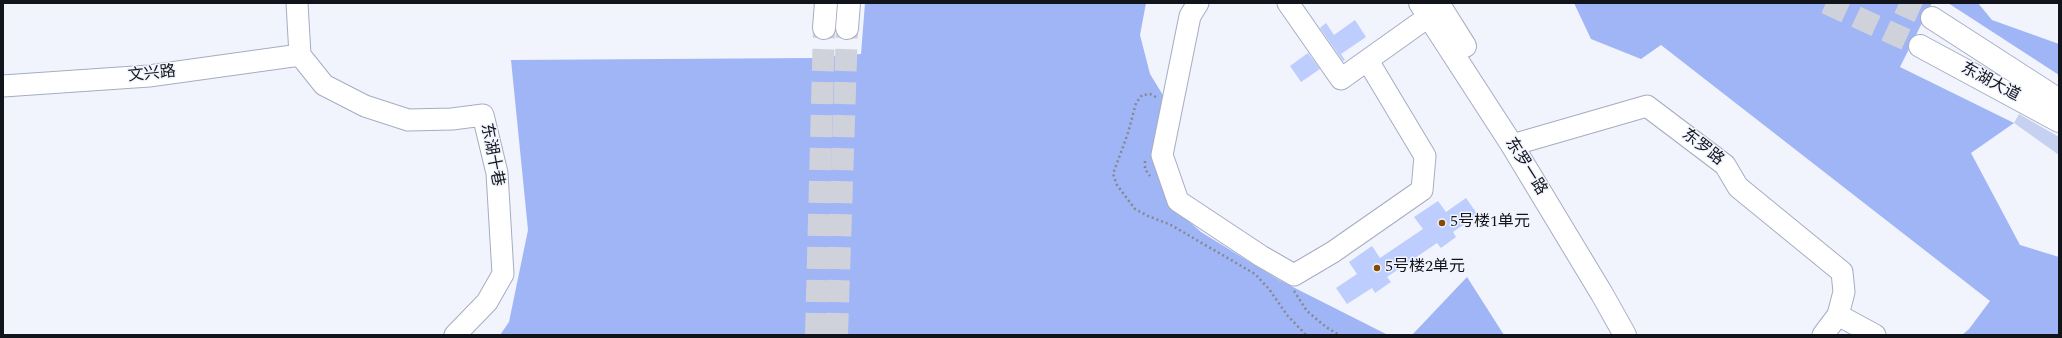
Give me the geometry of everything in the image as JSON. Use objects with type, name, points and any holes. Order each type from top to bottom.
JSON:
[{"type":"main road","points":[[824,28],[826,3]]},
{"type":"main road","points":[[847,28],[848,3]]},
{"type":"main road","name":"东罗一路","points":[[1429,8],[1613,287],[1639,335]]},
{"type":"main road","name":"东湖大道","points":[[1932,18],[2059,100]]},
{"type":"main road","name":"东湖大道","points":[[1920,46],[2059,121]]},
{"type":"main road","name":"东罗一路","points":[[1519,143],[1625,335]]},
{"type":"street","points":[[297,3],[300,55]]},
{"type":"street","points":[[1198,3],[1190,16],[1162,155],[1178,201],[1261,256],[1294,275],[1333,252],[1422,190],[1425,156],[1368,61]]},
{"type":"street","points":[[1288,3],[1341,79],[1368,61],[1429,8]]},
{"type":"street","name":"文兴路","points":[[3,86],[149,76],[300,55]]},
{"type":"street","name":"东湖十巷","points":[[300,55],[324,85],[365,106],[408,120],[452,119],[483,115],[497,172],[503,274],[487,302],[455,335]]},
{"type":"street","name":"东罗路","points":[[1519,143],[1647,106],[1725,165],[1738,187],[1842,272],[1844,292],[1838,315],[1822,335]]},
{"type":"street","points":[[1838,315],[1874,335]]},
{"type":"path","points":[[1294,275],[1294,290],[1307,311],[1326,327],[1339,335]]},
{"type":"shaded area","points":[[865,3],[1146,3],[1140,35],[1150,74],[1166,100],[1166,112],[1183,216],[1201,232],[1279,280],[1388,335],[500,335],[509,322],[528,230],[511,60],[814,58],[861,54]]},
{"type":"shaded area","points":[[1574,3],[1932,3],[1900,67],[2014,123],[1971,153],[2020,245],[2059,257],[2059,335],[1962,335],[1969,329],[1990,301],[1661,45],[1641,59],[1591,39]]},
{"type":"shaded area","points":[[1948,3],[1978,3],[1992,20],[2059,44],[2059,75]]},
{"type":"shaded area","points":[[2019,114],[2059,137],[2059,155],[2014,123]]},
{"type":"shaded area","points":[[1467,277],[1504,335],[1412,335]]},
{"type":"building","points":[[1355,20],[1366,37],[1341,54],[1345,60],[1343,61],[1320,28],[1326,23],[1334,35]]},
{"type":"building","points":[[1308,53],[1320,69],[1301,82],[1290,66]]},
{"type":"building","points":[[1466,198],[1478,215],[1453,232],[1456,237],[1441,248],[1437,243],[1387,277],[1391,282],[1375,293],[1372,288],[1347,304],[1336,288],[1357,274],[1349,262],[1372,246],[1380,258],[1423,229],[1414,217],[1438,201],[1446,212]]},
{"type":"tunnel","points":[[1826,3],[1920,46]]},
{"type":"tunnel","points":[[1899,3],[1932,18]]},
{"type":"tunnel","points":[[816,335],[824,28]]},
{"type":"tunnel","points":[[837,335],[847,28]]},
{"type":"place","name":"5号楼1单元","points":[[1442,223]]},
{"type":"place","name":"5号楼2单元","points":[[1377,268]]}]
